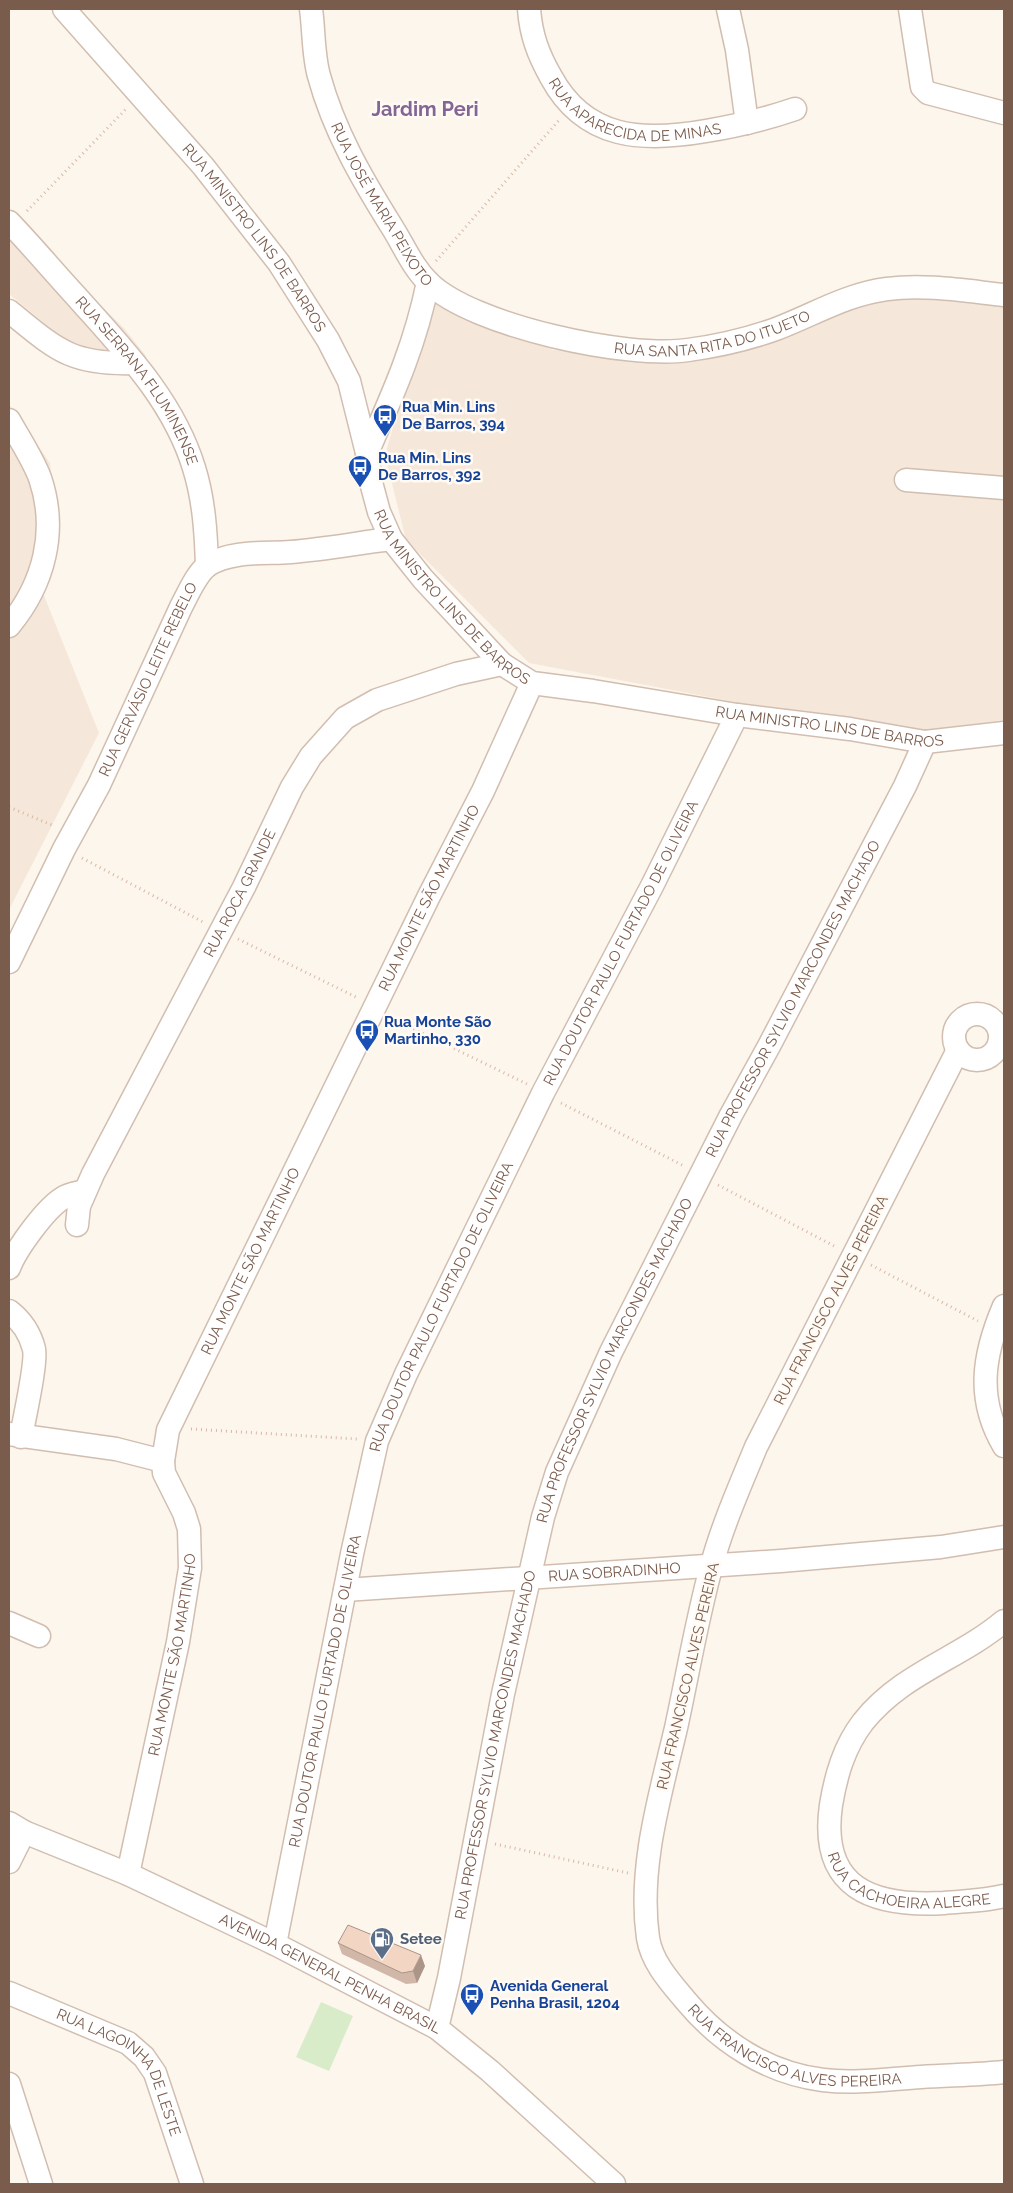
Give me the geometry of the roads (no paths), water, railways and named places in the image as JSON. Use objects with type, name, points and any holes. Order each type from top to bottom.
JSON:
[{"type":"street","name":"RUA MINISTRO LINS DE BARROS","points":[[64,9],[141,94],[241,212],[279,263],[328,340],[349,381],[367,453],[374,495],[391,539],[423,579],[502,664],[532,683],[738,715],[850,729],[925,742],[1004,733]]},
{"type":"street","name":"RUA JOSÉ MARIA PEIXOTO","points":[[311,9],[319,75],[348,153],[408,255],[428,282],[420,323],[408,360],[367,453]]},
{"type":"street","name":"RUA APARECIDA DE MINAS","points":[[529,9],[531,31],[540,57],[557,88],[590,122],[608,130],[655,138],[747,123],[795,109]]},
{"type":"street","points":[[728,9],[737,50],[747,123]]},
{"type":"street","points":[[910,9],[922,87],[928,93],[1004,113]]},
{"type":"street","name":"RUA SERRANA FLUMINENSE","points":[[11,224],[134,363],[170,412],[191,459],[201,495],[207,566]]},
{"type":"street","name":"RUA SANTA RITA DO ITUETO","points":[[428,282],[444,296],[480,312],[555,338],[612,347],[685,351],[743,339],[777,328],[847,299],[886,289],[919,287],[1004,295]]},
{"type":"street","points":[[9,310],[53,346],[81,360],[104,364],[134,363]]},
{"type":"street","points":[[9,420],[40,476],[47,502],[49,524],[46,554],[38,578],[25,604],[9,626]]},
{"type":"street","points":[[906,480],[1004,488]]},
{"type":"street","name":"RUA GERVÁSIO LEITE REBELO","points":[[9,962],[72,833],[104,776],[181,607],[192,586],[207,566],[225,558],[247,554],[292,552],[391,539]]},
{"type":"street","name":"RUA ROCA GRANDE","points":[[77,1225],[79,1206],[85,1191],[244,887],[292,786],[311,756],[345,718],[377,700],[456,674],[502,664]]},
{"type":"street","name":"RUA MONTE SÃO MARTINHO","points":[[128,1874],[178,1642],[190,1568],[189,1529],[184,1513],[164,1473],[163,1461],[168,1430],[373,1010],[483,791],[532,683]]},
{"type":"street","name":"RUA DOUTOR PAULO FURTADO DE OLIVEIRA","points":[[275,1944],[376,1441],[406,1374],[543,1092],[652,886],[738,715]]},
{"type":"street","name":"RUA PROFESSOR SYLVIO MARCONDES MACHADO","points":[[437,2028],[449,1978],[474,1839],[528,1578],[557,1472],[610,1352],[905,786],[925,742]]},
{"type":"street","name":"RUA FRANCISCO ALVES PEREIRA","points":[[958,1050],[971,1059],[979,1060],[1001,1050],[1000,1030],[996,1022],[980,1013],[972,1014],[958,1024],[954,1033],[958,1050],[756,1447],[730,1508],[712,1565],[660,1797],[646,1877],[645,1914],[648,1942],[657,1964],[701,2019],[735,2048],[762,2063],[792,2073],[824,2080],[871,2080],[1004,2072]]},
{"type":"street","points":[[9,1268],[23,1242],[55,1205],[63,1198],[85,1191]]},
{"type":"street","points":[[1004,1306],[993,1332],[984,1384],[989,1415],[1004,1446]]},
{"type":"street","points":[[9,1311],[19,1319],[29,1333],[34,1351],[15,1435],[116,1449],[163,1461]]},
{"type":"street","name":"RUA SOBRADINHO","points":[[345,1590],[941,1547],[1004,1537]]},
{"type":"street","name":"RUA CACHOEIRA ALEGRE","points":[[1004,1621],[890,1694],[864,1721],[848,1744],[835,1780],[829,1838],[834,1862],[848,1881],[868,1894],[892,1902],[923,1904],[988,1900],[1004,1896]]},
{"type":"street","points":[[9,1623],[39,1636]]},
{"type":"street","points":[[9,1862],[16,1827]]},
{"type":"street","name":"AVENIDA GENERAL PENHA BRASIL","points":[[16,1827],[128,1874],[275,1944],[437,2028],[490,2071],[614,2184]]},
{"type":"street","name":"RUA LAGOINHA DE LESTE","points":[[9,1993],[128,2043],[144,2057],[155,2073],[192,2184]]},
{"type":"street","points":[[9,2084],[41,2184]]},
{"type":"place","name":"Rua Min. Lins De Barros, 394","points":[[385,437]]},
{"type":"place","name":"Rua Min. Lins De Barros, 392","points":[[360,488]]},
{"type":"place","name":"Rua Monte São Martinho, 330","points":[[367,1052]]},
{"type":"place","name":"Setee","points":[[382,1960]]},
{"type":"place","name":"Avenida General Penha Brasil, 1204","points":[[472,2016]]},
{"type":"district","name":"Jardim Peri","points":[[425,109]]}]
